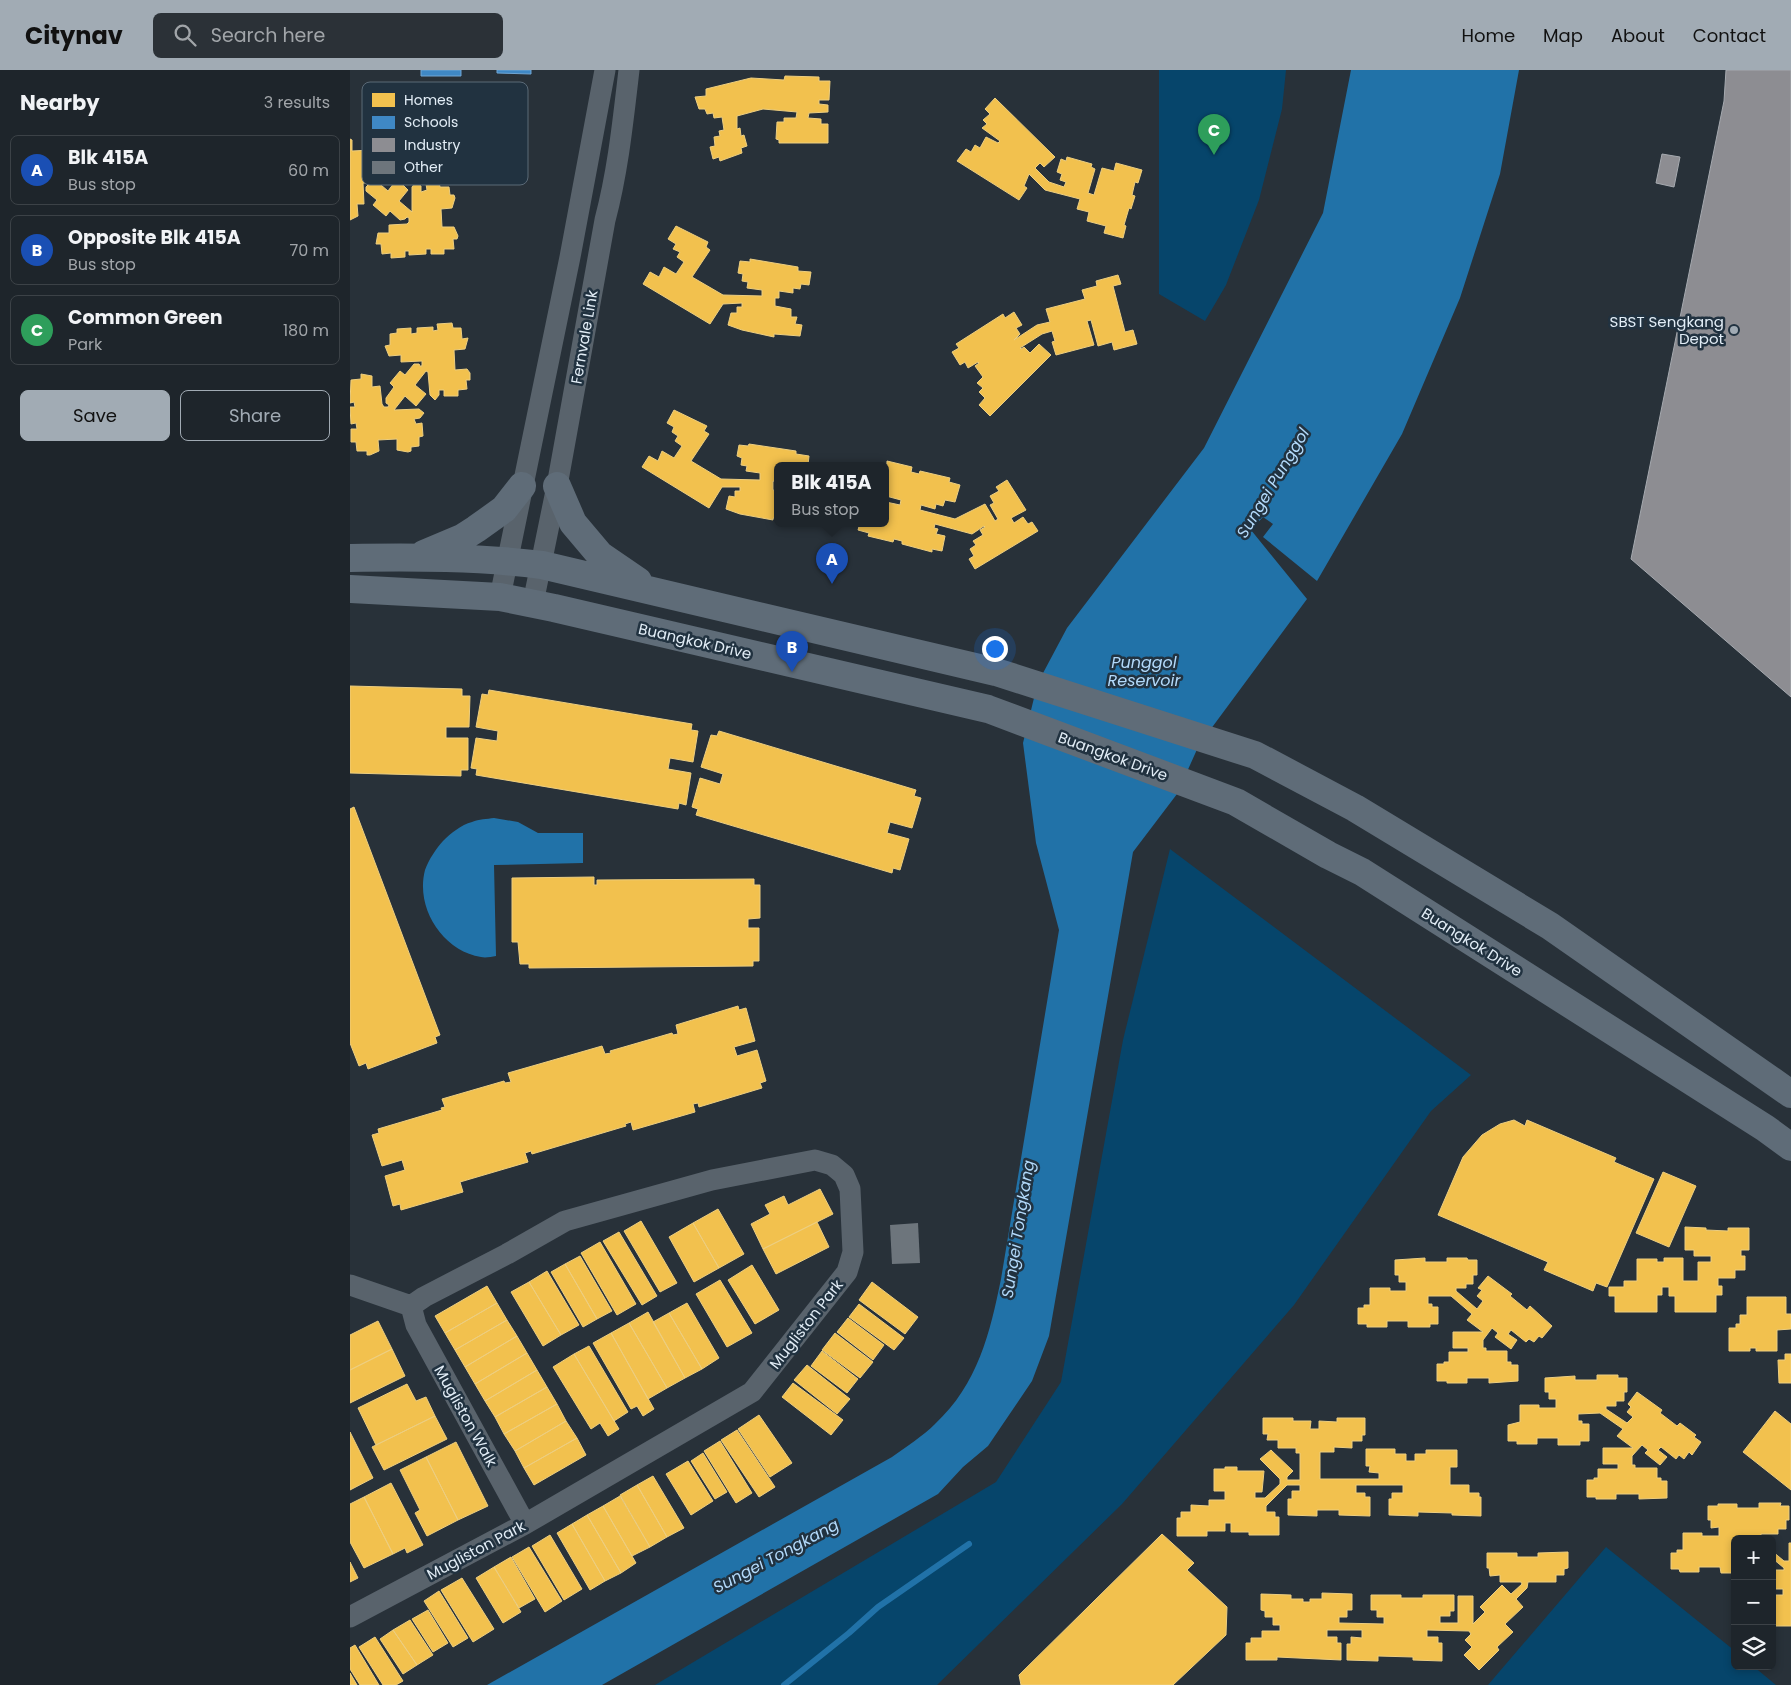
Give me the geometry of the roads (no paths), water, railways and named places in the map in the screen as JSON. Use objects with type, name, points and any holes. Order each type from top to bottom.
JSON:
[{"type":"main road","points":[[416,557],[462,538],[504,509],[522,486]]},
{"type":"main road","points":[[557,486],[573,523],[600,555],[652,591]]},
{"type":"main road","points":[[350,558],[416,557],[506,561],[542,565],[996,672],[1254,755],[1355,808],[1550,926],[1791,1094]]},
{"type":"main road","name":"Buangkok Drive","points":[[350,589],[500,597],[988,709],[1236,802],[1328,855],[1362,872],[1765,1128],[1791,1147]]},
{"type":"street","name":"Fernvale Link","points":[[500,597],[570,257],[604,70]]},
{"type":"street","name":"Fernvale Link","points":[[533,604],[557,486],[605,220],[613,189],[629,70]]},
{"type":"street","name":"Mugliston Park","points":[[350,1617],[525,1524],[752,1392],[847,1272],[853,1252],[850,1189],[844,1175],[832,1165],[815,1160],[712,1180],[565,1221],[508,1254],[424,1297],[411,1306]]},
{"type":"street","points":[[350,1285],[411,1306]]},
{"type":"street","name":"Mugliston Walk","points":[[411,1306],[416,1325],[525,1524]]},
{"type":"water","name":"Punggol Reservoir","points":[[1351,70],[1519,70],[1500,174],[1460,298],[1402,434],[1317,581],[1263,537],[1273,524],[1263,517],[1251,530],[1307,599],[1199,745],[1177,794],[1133,852],[1049,1336],[1032,1381],[988,1446],[963,1467],[938,1494],[602,1685],[487,1685],[892,1457],[935,1424],[950,1408],[972,1375],[987,1338],[1001,1279],[1059,930],[1036,843],[1023,743],[1034,698],[1042,675],[1067,628],[1204,448],[1323,213]]},
{"type":"water","points":[[494,818],[518,822],[538,833],[583,833],[583,863],[494,865],[496,956],[483,957],[467,953],[444,937],[428,913],[424,899],[423,884],[425,870],[433,854],[446,838],[468,823]]},
{"type":"waterway","points":[[784,1685],[878,1607],[969,1544]]},
{"type":"place","name":"Common Green","points":[[1214,155]]},
{"type":"place","name":"SBST Sengkang Depot","points":[[1734,330]]},
{"type":"place","name":"Blk 415A","points":[[832,584]]},
{"type":"place","name":"Opposite Blk 415A","points":[[792,672]]},
{"type":"water label","name":"Sungei Punggol","points":[[1273,483]]},
{"type":"water label","name":"Sungei Tongkang","points":[[1018,1229]]},
{"type":"water label","name":"Sungei Tongkang","points":[[776,1556]]}]
